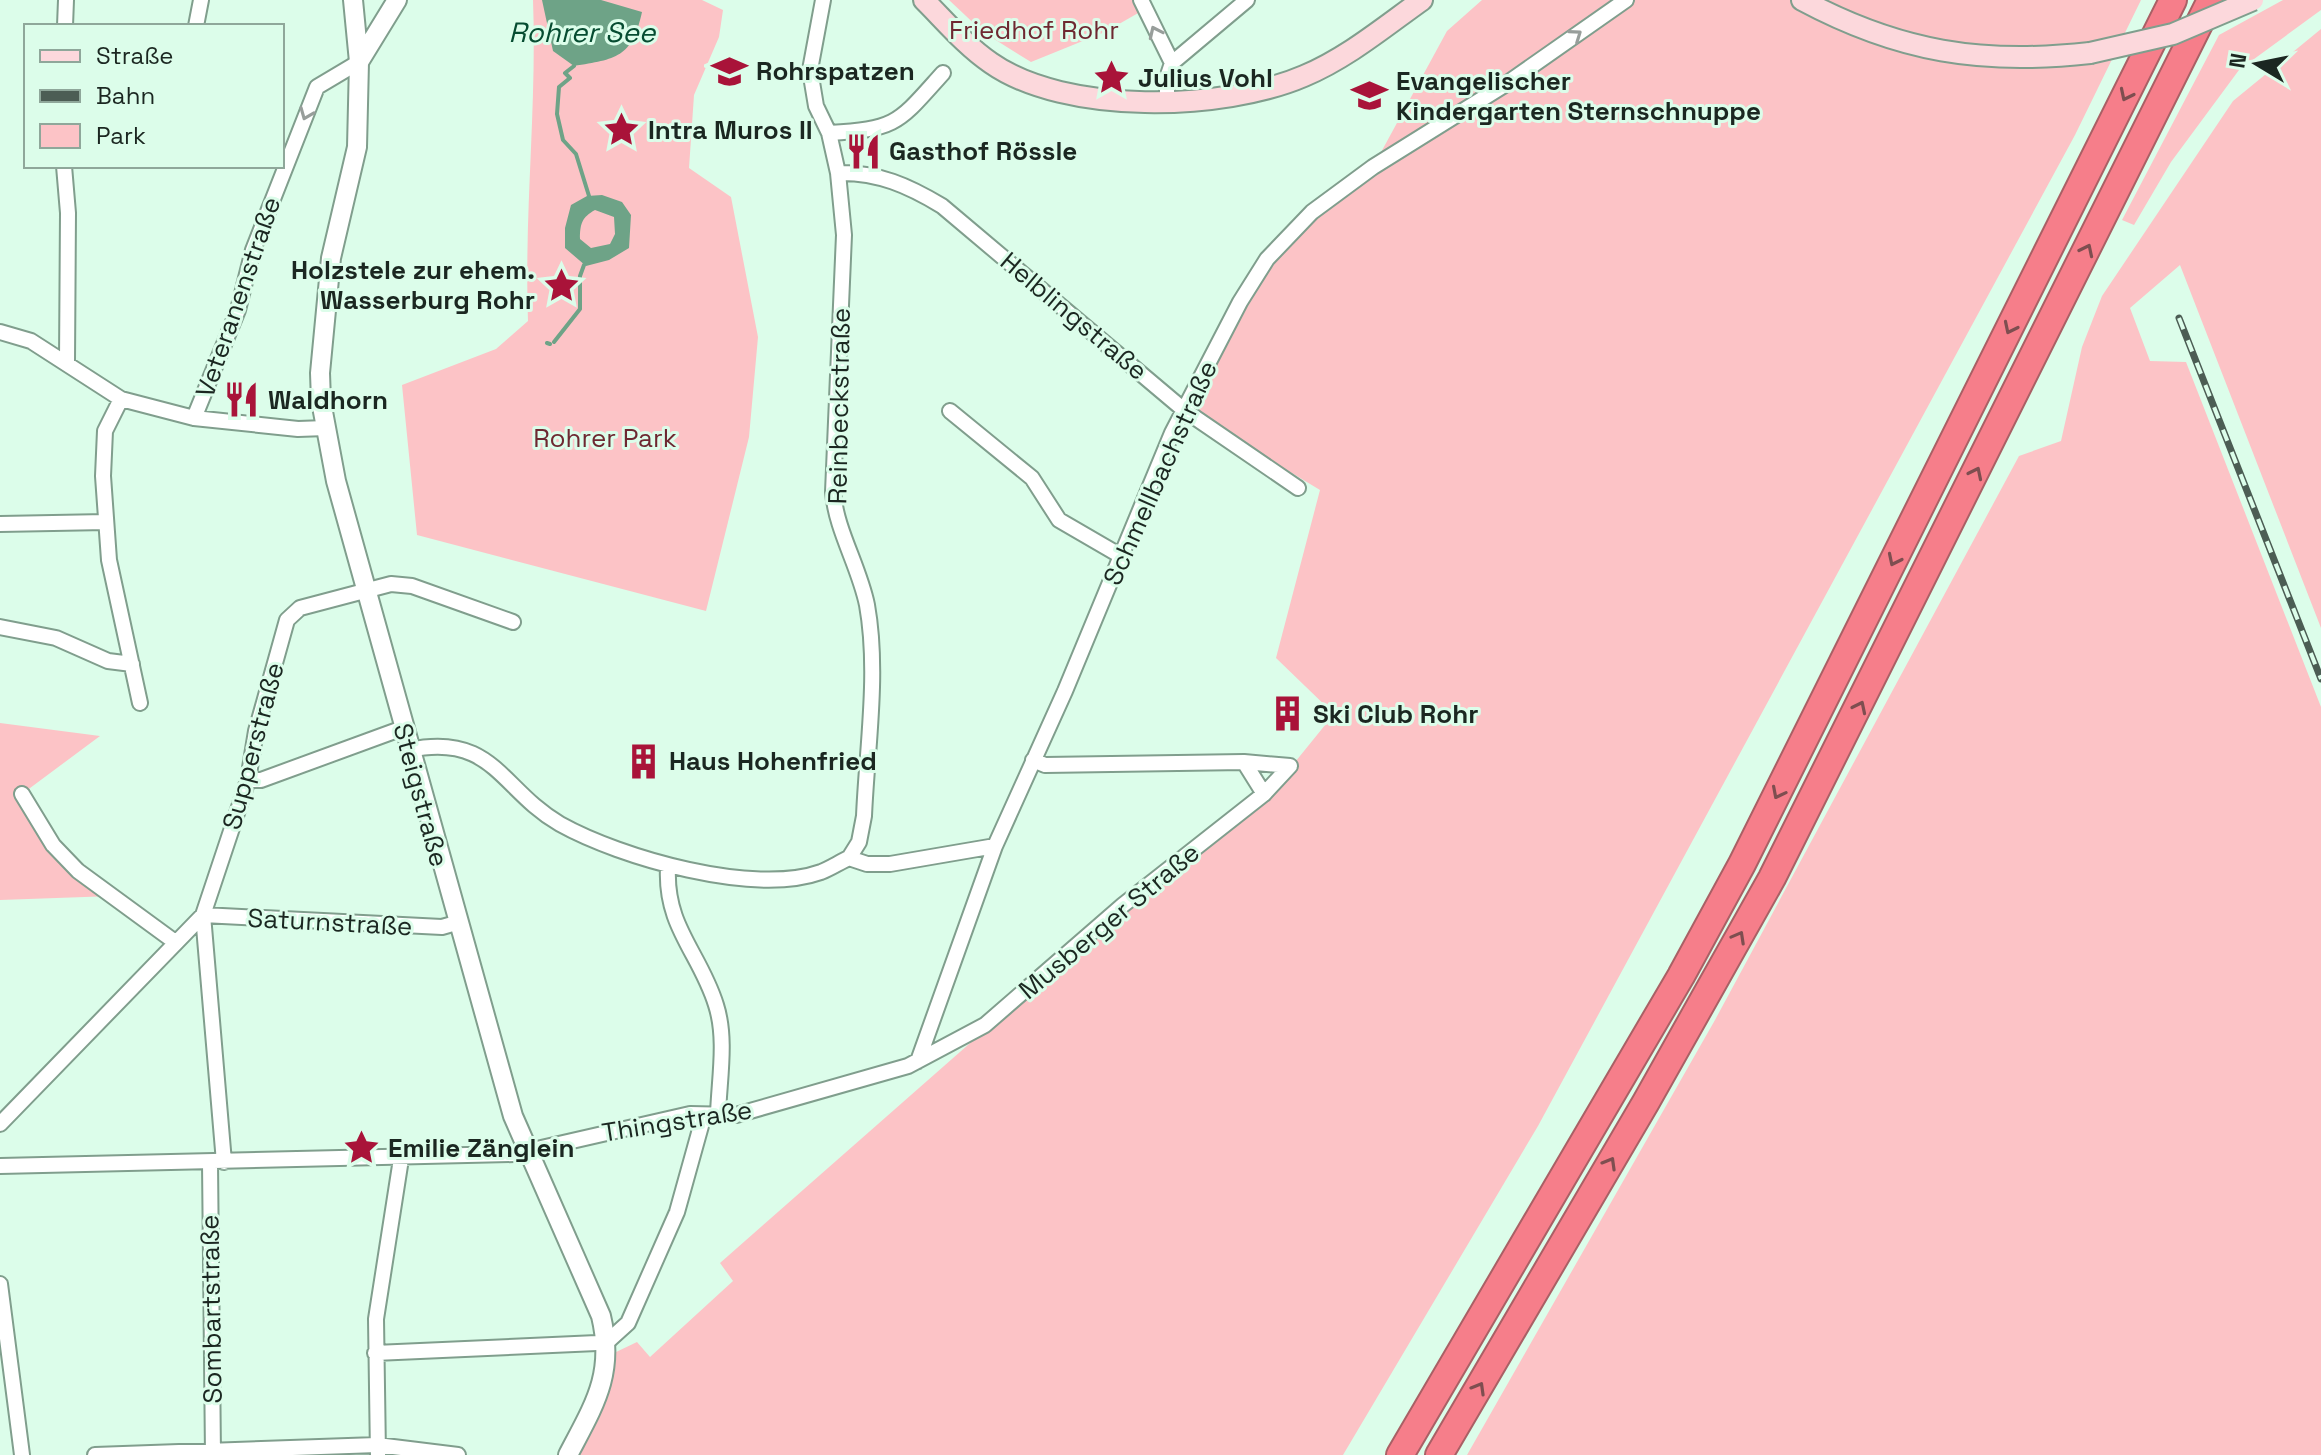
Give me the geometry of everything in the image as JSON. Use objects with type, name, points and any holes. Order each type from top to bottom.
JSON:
[{"type":"highway","points":[[1400,1455],[1681,976],[1742,864],[2173,0]]},
{"type":"highway","points":[[1439,1455],[1661,1077],[1772,878],[2211,0]]},
{"type":"main road","points":[[924,0],[990,63],[1041,88],[1074,96],[1167,100],[1249,93],[1303,77],[1335,61],[1422,0]]},
{"type":"main road","points":[[1802,0],[1875,35],[1940,52],[2024,58],[2090,53],[2173,34],[2253,0]]},
{"type":"street","points":[[65,24],[66,0]]},
{"type":"street","points":[[196,24],[201,0]]},
{"type":"street","name":"Steigstraße","points":[[353,0],[359,62],[357,147],[331,258],[320,373],[326,428],[364,590],[513,1116],[601,1316],[607,1342]]},
{"type":"street","points":[[359,62],[397,0]]},
{"type":"street","name":"Reinbeckstraße","points":[[823,0],[810,70],[816,106],[829,133],[838,173],[844,235],[834,506],[861,581],[870,629],[864,816],[859,842],[849,858]]},
{"type":"street","points":[[1141,0],[1172,63]]},
{"type":"street","points":[[1167,100],[1167,78],[1172,63],[1247,0]]},
{"type":"street","name":"Schmellbachstraße","points":[[918,1061],[995,846],[1184,410],[1240,302],[1267,259],[1312,212],[1394,154],[1506,84],[1626,0]]},
{"type":"street","points":[[354,21],[380,26]]},
{"type":"street","name":"Veteranenstraße","points":[[194,418],[238,310],[253,250],[317,87],[359,62]]},
{"type":"street","points":[[829,133],[887,126],[907,112],[943,73]]},
{"type":"street","points":[[64,168],[69,241],[67,362]]},
{"type":"street","name":"Helblingstraße","points":[[838,173],[862,172],[912,187],[942,206],[1184,410],[1298,488]]},
{"type":"street","points":[[0,332],[31,341],[121,399],[194,418],[298,429],[326,428]]},
{"type":"street","points":[[121,399],[105,431],[106,522],[109,560],[140,703]]},
{"type":"street","points":[[950,411],[1023,469],[1059,520],[1121,556]]},
{"type":"street","points":[[0,524],[106,522]]},
{"type":"street","name":"Supperstraße","points":[[0,1124],[203,915],[248,780],[256,731],[287,620],[300,608],[391,584],[412,586],[513,622]]},
{"type":"street","points":[[0,627],[56,638],[108,661],[132,664]]},
{"type":"street","points":[[248,780],[261,780],[403,728]]},
{"type":"street","points":[[409,750],[467,749],[485,758],[559,823],[633,857],[668,868],[791,877],[820,872],[849,858],[867,864],[890,864],[995,846]]},
{"type":"street","points":[[1033,760],[1045,765],[1244,762],[1264,794]]},
{"type":"street","name":"Musberger Straße","points":[[918,1061],[985,1025],[1123,905],[1264,794],[1290,766],[1244,762]]},
{"type":"street","points":[[22,794],[53,845],[78,871],[175,942]]},
{"type":"street","points":[[375,1353],[607,1342],[628,1323],[677,1212],[711,1115],[720,1021],[715,1003],[674,921],[669,905],[668,868]]},
{"type":"street","name":"Saturnstraße","points":[[203,915],[442,927],[456,923]]},
{"type":"street","name":"Sombartstraße","points":[[203,915],[217,1163],[213,1452]]},
{"type":"street","name":"Thingstraße","points":[[0,1166],[401,1159],[527,1150],[690,1114],[736,1115],[918,1061]]},
{"type":"street","points":[[378,1450],[376,1319],[401,1159]]},
{"type":"street","points":[[0,1284],[22,1455]]},
{"type":"street","points":[[568,1455],[601,1388],[607,1365],[607,1342]]},
{"type":"street","points":[[95,1455],[378,1450],[458,1455]]},
{"type":"green space","name":"Rohrer Park","points":[[533,0],[702,0],[723,10],[719,37],[694,95],[689,168],[731,197],[758,337],[749,437],[706,611],[417,535],[402,385],[496,349],[528,321]]},
{"type":"green space","name":"Friedhof Rohr","points":[[949,0],[1135,0],[1140,12],[1105,32],[1031,62],[983,32]]},
{"type":"green space","points":[[1482,0],[2141,0],[2075,135],[1538,1126],[1343,1455],[575,1455],[605,1393],[614,1353],[637,1342],[650,1357],[733,1281],[720,1263],[977,1037],[1270,793],[1334,714],[1276,658],[1320,490],[1254,450],[1198,409],[1184,410],[1267,259],[1373,167],[1447,31]]},
{"type":"green space","points":[[2283,0],[2321,0],[2321,10],[2239,70],[2171,162],[2134,225],[2122,220],[2219,35]]},
{"type":"green space","points":[[2321,29],[2321,628],[2180,265],[2130,308],[2150,361],[2186,362],[2321,707],[2321,1455],[1467,1455],[1715,1020],[2019,456],[2061,441],[2082,347],[2102,296],[2233,101]]},
{"type":"green space","points":[[0,723],[100,736],[22,794],[53,845],[113,896],[0,900]]},
{"type":"water","name":"Rohrer See","points":[[542,0],[601,0],[642,12],[633,39],[620,54],[574,66],[553,51]]},
{"type":"water","points":[[602,195],[622,202],[631,215],[629,248],[609,260],[586,266],[565,248],[565,228],[571,205],[587,196]],"holes":[[[595,210],[614,217],[615,234],[610,244],[591,248],[580,239],[587,215]]]},
{"type":"waterway","points":[[574,66],[565,73],[570,78],[559,87],[557,114],[563,140],[576,154],[589,196]]},
{"type":"waterway","points":[[554,342],[580,309],[580,276],[584,265]]},
{"type":"railway","points":[[2179,318],[2321,679]]},
{"type":"place","name":"Rohrspatzen","points":[[730,71]]},
{"type":"place","name":"Julius Vohl","points":[[1112,78]]},
{"type":"place","name":"Evangelischer Kindergarten Sternschnuppe","points":[[1370,96]]},
{"type":"place","name":"Intra Muros II","points":[[622,130]]},
{"type":"place","name":"Gasthof Rössle","points":[[863,151]]},
{"type":"place","name":"Holzstele zur ehem. Wasserburg Rohr","points":[[561,285]]},
{"type":"place","name":"Waldhorn","points":[[242,400]]},
{"type":"place","name":"Ski Club Rohr","points":[[1287,714]]},
{"type":"place","name":"Haus Hohenfried","points":[[643,761]]},
{"type":"place","name":"Emilie Zänglein","points":[[362,1148]]}]
